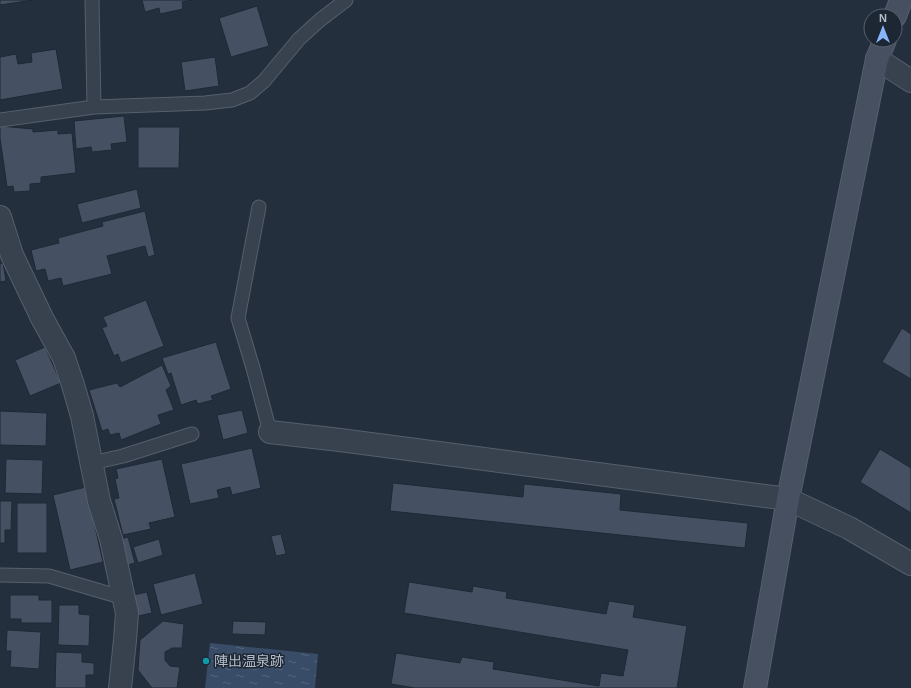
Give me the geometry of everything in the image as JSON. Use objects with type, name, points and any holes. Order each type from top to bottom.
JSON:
[{"type":"street","points":[[881,49],[911,81]]},
{"type":"street","points":[[755,688],[788,499],[881,49]]},
{"type":"street","points":[[0,217],[12,255],[42,318],[64,358],[82,416],[99,500],[111,539],[128,613],[120,688]]},
{"type":"street","points":[[270,432],[788,499],[849,528],[911,564]]},
{"type":"lane","points":[[92,0],[91,14],[94,107]]},
{"type":"lane","points":[[0,120],[94,107],[232,100],[250,93],[264,81],[299,39],[320,20],[346,0]]},
{"type":"lane","points":[[259,208],[238,318],[270,432]]},
{"type":"lane","points":[[92,463],[123,456],[192,434]]},
{"type":"lane","points":[[0,575],[49,576],[124,598]]},
{"type":"water","points":[[210,643],[318,654],[315,688],[205,688]]},
{"type":"building","points":[[0,0],[33,0],[0,5]]},
{"type":"building","points":[[142,0],[192,0],[182,2],[183,9],[160,14],[159,8],[145,12]]},
{"type":"building","points":[[257,6],[269,46],[231,57],[219,18]]},
{"type":"building","points":[[56,49],[63,89],[0,100],[0,57],[16,54],[18,64],[32,62],[31,53]]},
{"type":"building","points":[[215,57],[219,86],[185,91],[181,62]]},
{"type":"building","points":[[124,116],[127,142],[111,144],[112,150],[92,152],[91,147],[76,149],[74,121]]},
{"type":"building","points":[[0,126],[33,129],[33,132],[58,130],[58,134],[72,133],[76,173],[41,177],[41,183],[30,184],[30,191],[14,192],[13,186],[7,187],[0,138]]},
{"type":"building","points":[[138,127],[180,127],[179,168],[138,168]]},
{"type":"building","points":[[137,189],[141,208],[82,223],[77,204]]},
{"type":"building","points":[[145,211],[155,255],[148,257],[145,246],[107,256],[112,274],[63,286],[61,278],[48,281],[45,269],[36,271],[31,250],[59,243],[58,238],[103,226],[102,222]]},
{"type":"building","points":[[3,263],[6,281],[0,282],[0,264]]},
{"type":"building","points":[[146,300],[164,346],[121,363],[118,354],[114,356],[102,328],[107,326],[103,317]]},
{"type":"building","points":[[902,328],[911,334],[911,379],[882,362]]},
{"type":"building","points":[[216,342],[231,389],[211,396],[213,400],[198,404],[196,400],[181,405],[171,373],[168,374],[162,358]]},
{"type":"building","points":[[45,347],[61,383],[30,396],[15,360]]},
{"type":"building","points":[[162,365],[171,386],[166,390],[174,410],[158,415],[161,424],[121,440],[119,433],[110,435],[108,429],[102,431],[89,390],[117,383],[120,387]]},
{"type":"building","points":[[242,410],[248,433],[223,440],[217,415]]},
{"type":"building","points":[[0,411],[47,413],[46,446],[0,445]]},
{"type":"building","points":[[252,448],[261,488],[232,495],[230,487],[217,490],[219,498],[190,504],[181,464]]},
{"type":"building","points":[[880,449],[911,468],[911,513],[860,482]]},
{"type":"building","points":[[6,459],[43,460],[42,494],[5,493]]},
{"type":"building","points":[[162,459],[175,517],[149,523],[151,529],[123,535],[114,499],[119,498],[115,479],[118,478],[116,469]]},
{"type":"building","points":[[393,483],[523,497],[524,484],[621,494],[620,510],[748,523],[745,548],[390,511]]},
{"type":"building","points":[[86,487],[103,562],[70,570],[53,495]]},
{"type":"building","points":[[0,501],[12,501],[11,530],[5,530],[5,543],[0,543]]},
{"type":"building","points":[[17,503],[47,503],[47,553],[17,553]]},
{"type":"building","points":[[281,534],[286,554],[276,556],[271,536]]},
{"type":"building","points":[[128,537],[135,563],[124,566],[117,540]]},
{"type":"building","points":[[159,539],[163,555],[138,563],[133,547]]},
{"type":"building","points":[[195,573],[203,604],[161,615],[153,584]]},
{"type":"building","points":[[409,582],[472,592],[473,586],[507,592],[506,598],[606,614],[609,601],[635,605],[633,617],[687,626],[677,688],[415,688],[391,684],[396,653],[460,663],[462,657],[494,662],[493,669],[599,686],[601,673],[623,676],[628,650],[404,613]]},
{"type":"building","points":[[147,592],[152,613],[138,616],[133,595]]},
{"type":"building","points":[[10,595],[39,595],[39,600],[52,600],[52,623],[21,623],[21,619],[10,619]]},
{"type":"building","points":[[59,605],[79,605],[79,614],[90,615],[89,646],[58,645]]},
{"type":"building","points":[[163,621],[184,624],[182,648],[172,648],[165,652],[165,660],[170,666],[180,667],[177,688],[152,688],[138,670],[140,640]]},
{"type":"building","points":[[233,621],[266,622],[265,635],[232,634]]},
{"type":"building","points":[[7,630],[41,632],[39,669],[10,667],[11,651],[6,651]]},
{"type":"building","points":[[56,652],[82,653],[82,662],[94,663],[94,675],[86,675],[86,688],[55,688]]},
{"type":"place","name":"陣出温泉跡","points":[[206,661]]}]
